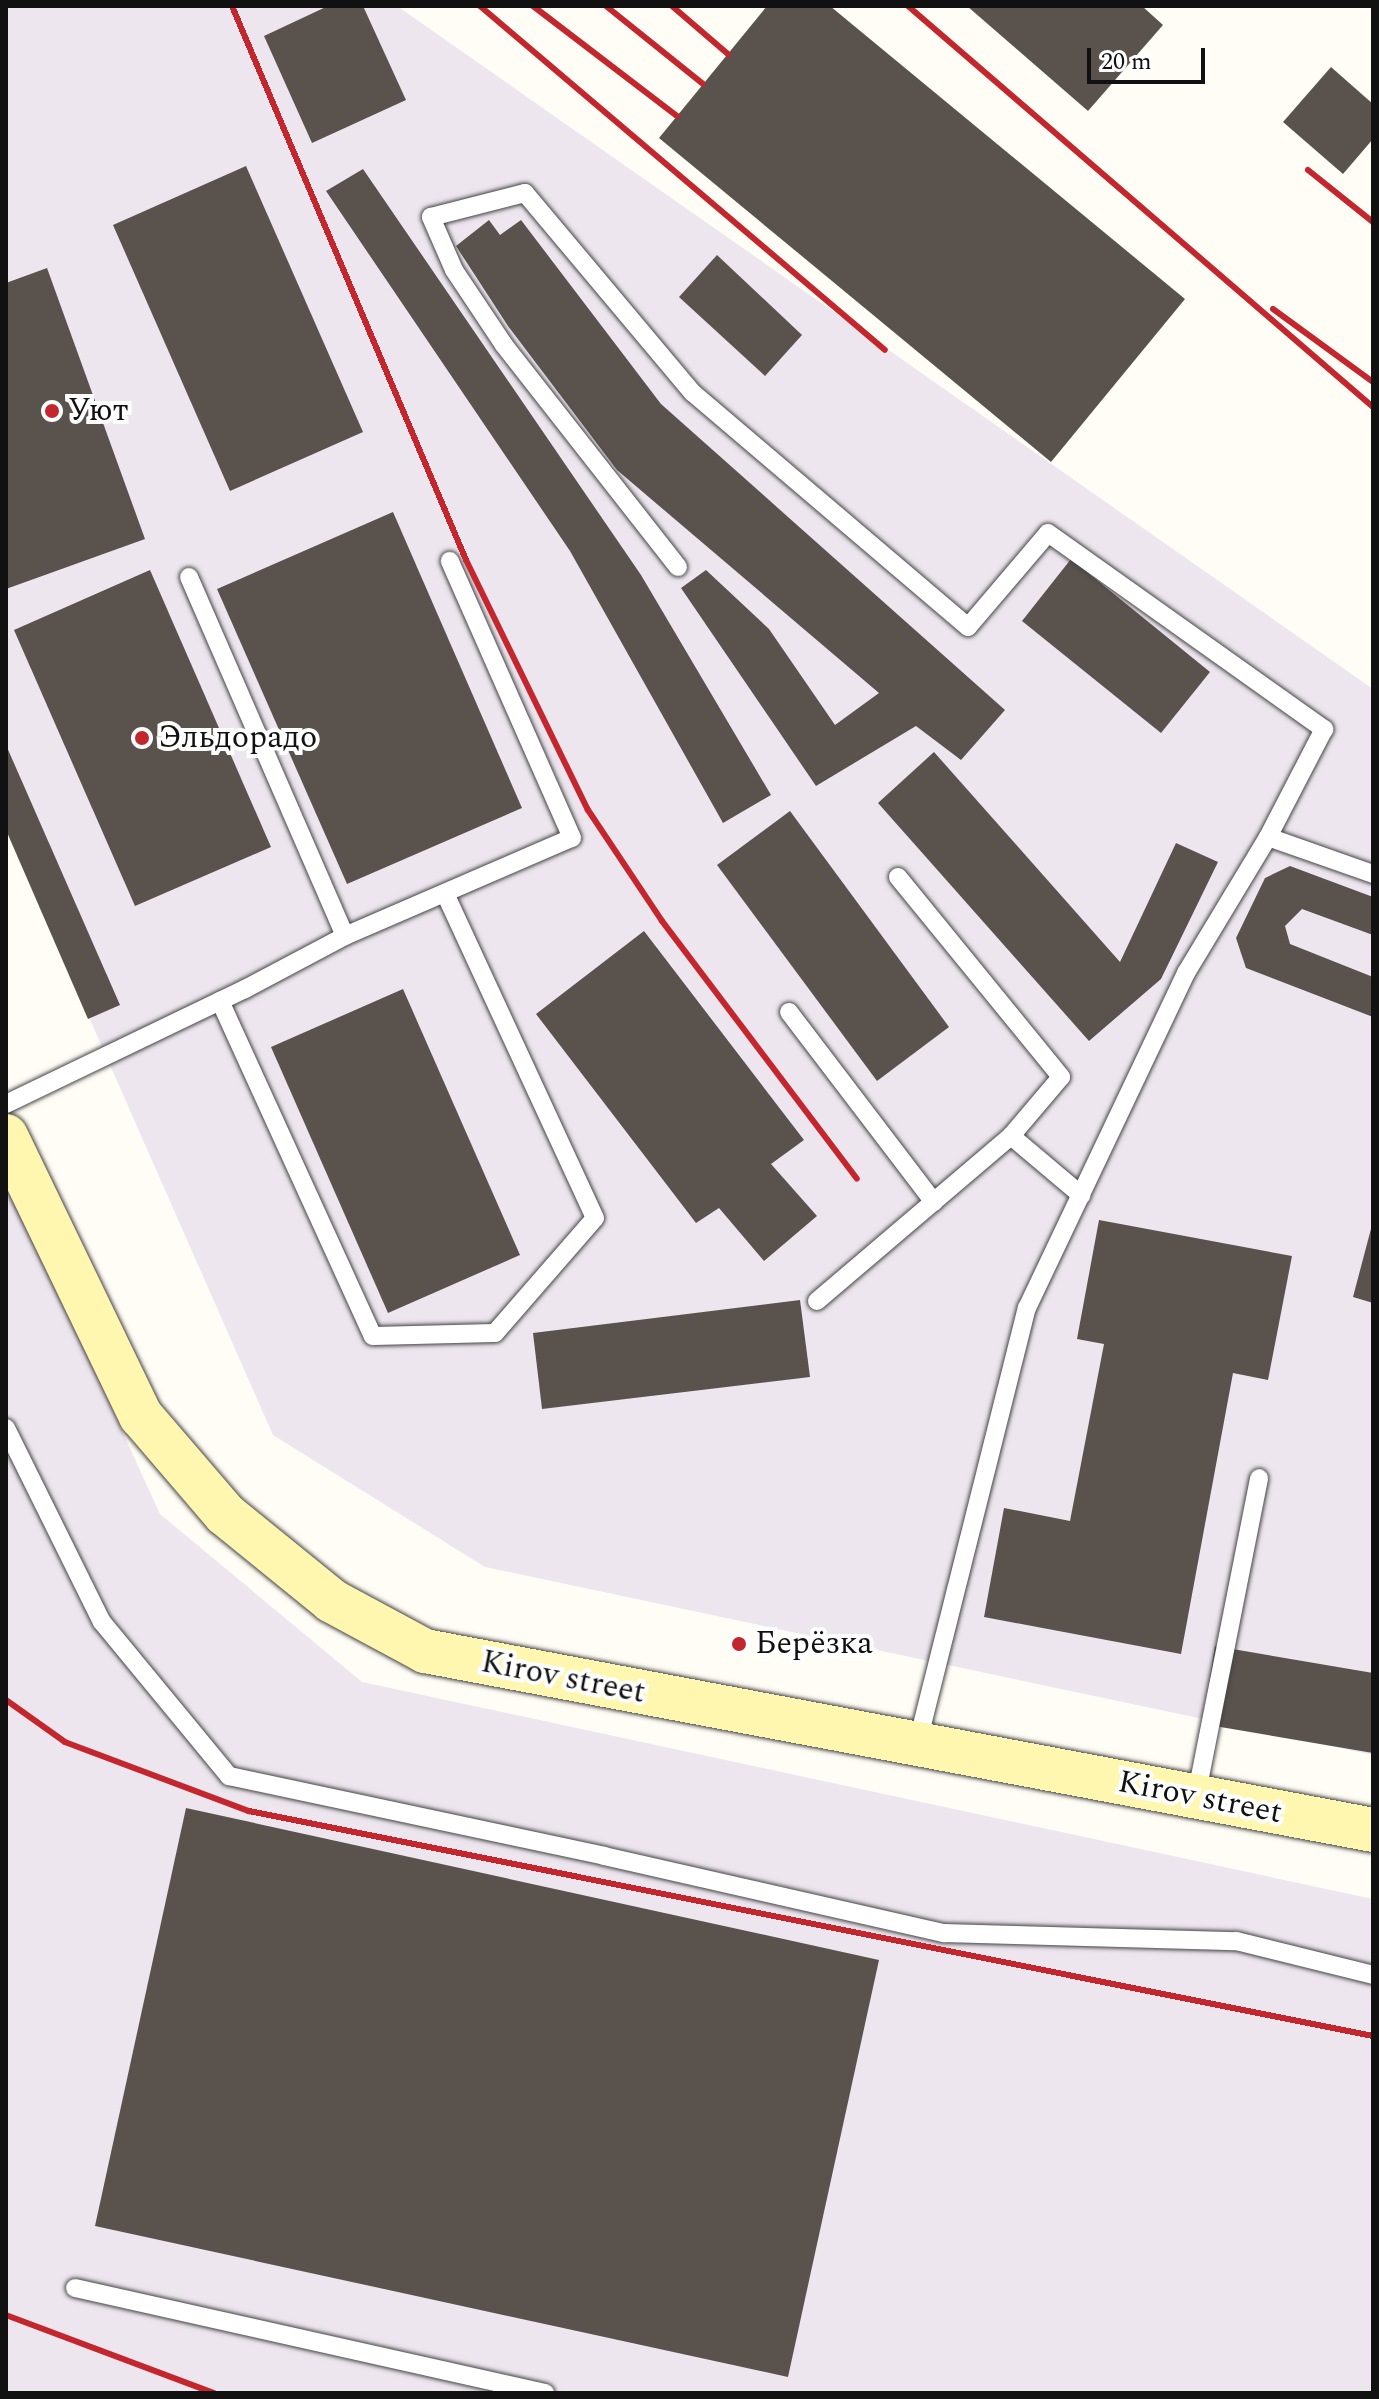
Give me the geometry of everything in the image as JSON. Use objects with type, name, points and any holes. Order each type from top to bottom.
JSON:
[{"type":"main road","name":"Kirov street","points":[[6,1136],[141,1416],[225,1514],[332,1601],[425,1651],[1373,1830]]},
{"type":"lane","points":[[678,567],[504,345],[454,270],[431,217],[525,193],[693,393],[968,627],[1048,533],[1324,729],[1268,837],[1186,973],[1027,1308],[917,1745]]},
{"type":"lane","points":[[6,1104],[220,1001],[345,936],[572,838],[450,561]]},
{"type":"lane","points":[[189,577],[345,936]]},
{"type":"lane","points":[[1268,837],[1373,874]]},
{"type":"lane","points":[[817,1301],[1011,1136],[1061,1077],[898,877]]},
{"type":"lane","points":[[220,1001],[373,1336],[495,1333],[595,1218],[445,893]]},
{"type":"lane","points":[[789,1012],[934,1202]]},
{"type":"lane","points":[[1011,1136],[1081,1195]]},
{"type":"lane","points":[[6,1428],[102,1622],[229,1776],[944,1933],[1236,1941],[1373,1975]]},
{"type":"lane","points":[[1196,1797],[1259,1478]]},
{"type":"lane","points":[[75,2288],[545,2393]]},
{"type":"shaded area","points":[[6,6],[397,6],[1373,689],[1373,1755],[485,1567],[273,1435],[6,829]]},
{"type":"shaded area","points":[[6,1177],[160,1514],[362,1682],[1373,1899],[1373,2393],[6,2393]]},
{"type":"building","points":[[328,6],[363,6],[406,100],[312,143],[264,36]]},
{"type":"building","points":[[767,6],[830,6],[1185,299],[1051,462],[659,138]]},
{"type":"building","points":[[967,6],[1142,6],[1163,25],[1088,111]]},
{"type":"building","points":[[1331,67],[1373,104],[1373,139],[1343,174],[1283,122]]},
{"type":"building","points":[[246,166],[363,432],[230,491],[113,225]]},
{"type":"building","points":[[363,169],[641,575],[771,795],[723,823],[570,551],[326,191]]},
{"type":"building","points":[[489,220],[500,235],[521,220],[661,404],[1005,710],[961,760],[916,726],[816,786],[681,588],[706,570],[769,629],[835,725],[879,693],[617,470],[508,326],[456,246]]},
{"type":"building","points":[[717,255],[802,335],[765,376],[679,297]]},
{"type":"building","name":"Уют","points":[[47,268],[145,539],[6,589],[6,283]]},
{"type":"building","points":[[393,512],[522,808],[347,884],[217,589]]},
{"type":"building","points":[[1071,559],[1210,672],[1161,733],[1022,621]]},
{"type":"building","name":"Эльдорадо","points":[[150,570],[271,847],[135,906],[14,630]]},
{"type":"building","points":[[6,745],[120,1005],[88,1019],[6,830]]},
{"type":"building","points":[[934,752],[1120,962],[1176,843],[1218,862],[1161,979],[1089,1041],[878,803]]},
{"type":"building","points":[[790,811],[949,1027],[877,1081],[717,865]]},
{"type":"building","points":[[1290,866],[1373,897],[1373,935],[1302,909],[1285,926],[1290,944],[1373,977],[1373,1017],[1246,968],[1236,938],[1265,878]]},
{"type":"building","points":[[644,931],[804,1140],[771,1164],[817,1216],[764,1261],[719,1208],[696,1223],[536,1014]]},
{"type":"building","points":[[403,989],[520,1255],[388,1313],[271,1047]]},
{"type":"building","points":[[1099,1220],[1292,1256],[1268,1380],[1233,1373],[1181,1654],[984,1617],[1004,1508],[1070,1521],[1104,1344],[1077,1339]]},
{"type":"building","points":[[1373,1226],[1373,1303],[1353,1297]]},
{"type":"building","points":[[800,1300],[810,1377],[542,1409],[533,1333]]},
{"type":"building","points":[[1215,1646],[1373,1673],[1373,1753],[1203,1724]]},
{"type":"building","points":[[186,1808],[879,1960],[788,2377],[95,2226]]},
{"type":"railway","points":[[232,6],[466,560],[588,810],[662,921],[857,1179]]},
{"type":"railway","points":[[480,6],[885,350]]},
{"type":"railway","points":[[533,6],[677,116]]},
{"type":"railway","points":[[606,6],[703,84]]},
{"type":"railway","points":[[672,6],[728,54]]},
{"type":"railway","points":[[908,6],[1373,407]]},
{"type":"railway","points":[[1308,170],[1373,222]]},
{"type":"railway","points":[[1273,309],[1373,382]]},
{"type":"railway","points":[[6,1700],[65,1742],[249,1811],[1373,2036]]},
{"type":"railway","points":[[6,2315],[214,2393]]},
{"type":"place","name":"Уют","points":[[52,411]]},
{"type":"place","name":"Эльдорадо","points":[[142,738]]},
{"type":"place","name":"Берёзка","points":[[739,1644]]}]
